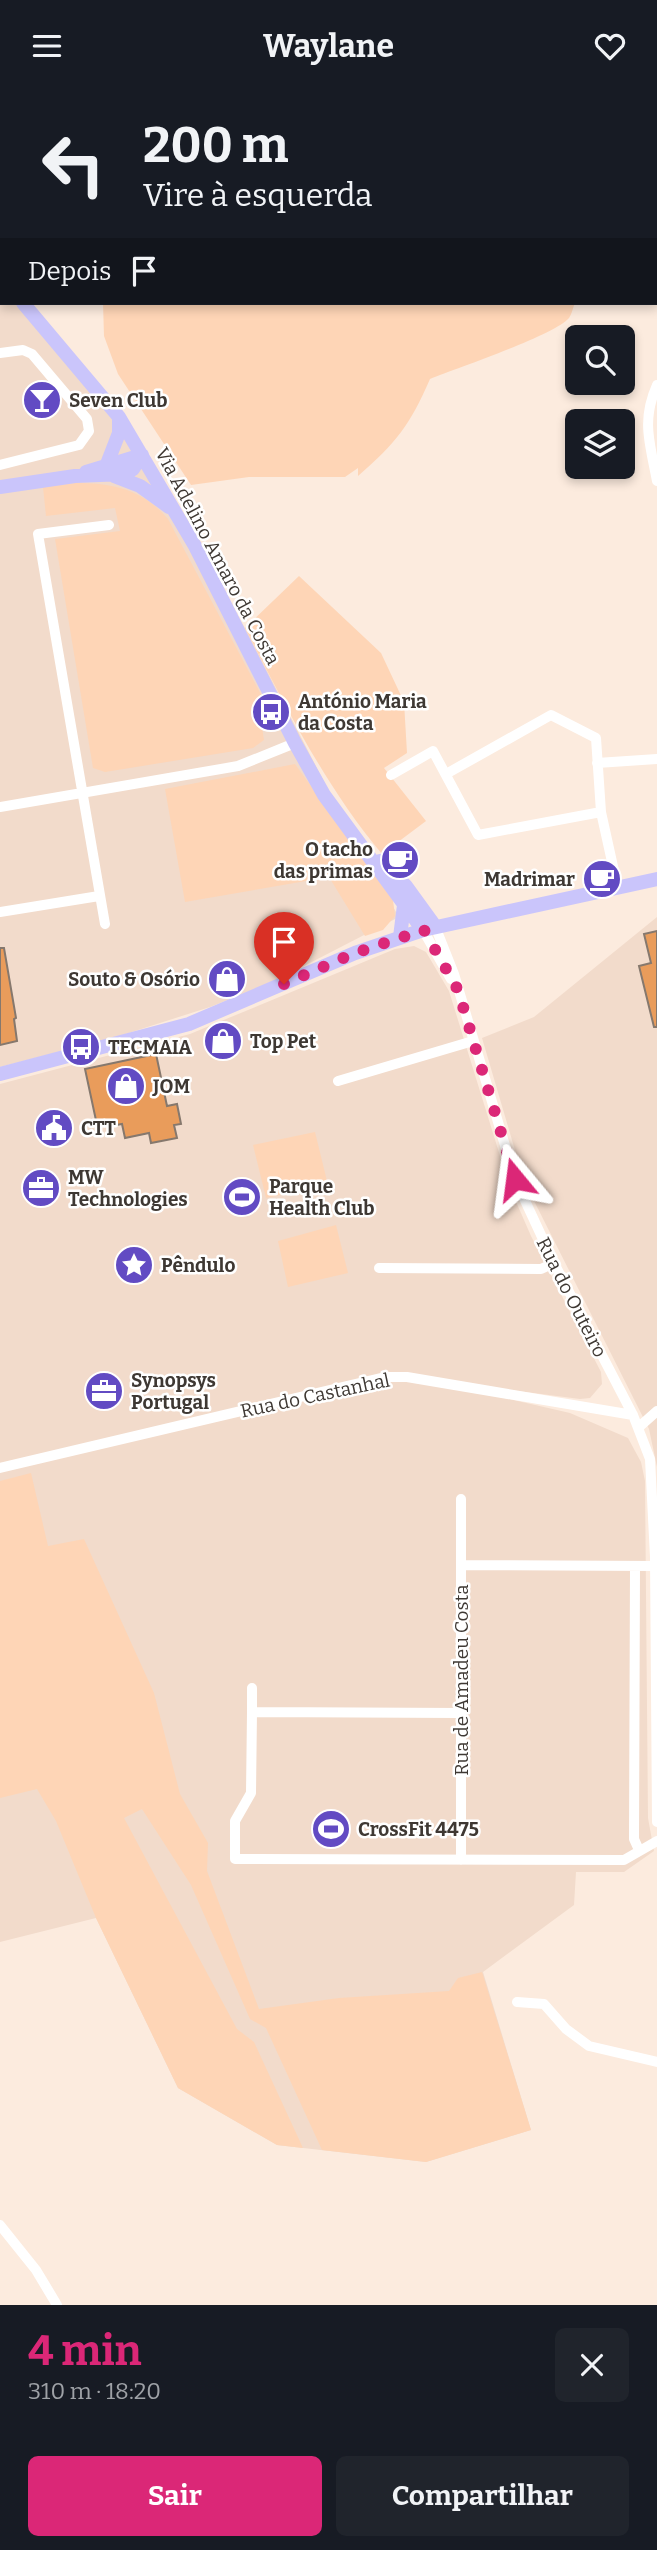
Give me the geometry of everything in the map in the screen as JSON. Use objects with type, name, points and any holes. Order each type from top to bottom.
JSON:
[{"type":"main road","name":"Via Adelino Amaro da Costa","points":[[25,305],[119,417],[177,514],[324,795],[404,905],[429,928]]},
{"type":"main road","points":[[110,470],[119,433],[119,417]]},
{"type":"main road","points":[[0,487],[133,469],[142,455]]},
{"type":"main road","points":[[110,470],[140,486],[177,514]]},
{"type":"main road","name":"Via Adelino Amaro da Costa","points":[[359,841],[406,886],[429,928]]},
{"type":"main road","points":[[0,1074],[189,1024],[400,937],[429,928],[657,879]]},
{"type":"main road","points":[[400,937],[404,905]]},
{"type":"street","points":[[0,353],[23,350],[32,354],[87,419],[89,431],[79,445],[0,465]]},
{"type":"street","points":[[657,385],[647,408],[646,425],[657,481]]},
{"type":"street","points":[[105,924],[38,534],[109,524]]},
{"type":"street","points":[[446,773],[551,715],[596,738],[601,812],[618,889]]},
{"type":"street","points":[[0,807],[238,766],[295,743]]},
{"type":"street","points":[[391,775],[433,751],[478,835],[601,812]]},
{"type":"street","points":[[597,763],[657,759]]},
{"type":"street","points":[[0,912],[99,896]]},
{"type":"street","name":"Rua do Outeiro","points":[[429,928],[458,990],[515,1179],[554,1263],[639,1427],[650,1459],[655,1560],[657,1822]]},
{"type":"street","points":[[338,1081],[473,1041]]},
{"type":"street","points":[[379,1268],[541,1269],[554,1263]]},
{"type":"street","name":"Rua do Castanhal","points":[[0,1468],[385,1377],[407,1377],[633,1415]]},
{"type":"street","points":[[639,1427],[657,1411]]},
{"type":"street","name":"Rua de Amadeu Costa","points":[[461,1499],[461,1860]]},
{"type":"street","points":[[461,1565],[635,1566],[655,1560]]},
{"type":"street","points":[[635,1566],[634,1839],[639,1850]]},
{"type":"street","points":[[252,1688],[251,1793],[234,1821],[235,1859],[624,1860],[657,1841]]},
{"type":"street","points":[[251,1712],[461,1713]]},
{"type":"street","points":[[517,2002],[544,2004],[566,2029],[589,2046],[657,2062]]},
{"type":"street","points":[[0,2225],[36,2270],[57,2305]]},
{"type":"shaded area","points":[[0,305],[28,305],[110,404],[245,628],[358,848],[399,917],[273,982],[210,1007],[113,1038],[0,1067]]},
{"type":"shaded area","points":[[103,305],[574,305],[569,318],[545,333],[430,379],[416,409],[401,432],[358,476],[358,468],[345,477],[249,477],[191,485],[118,374],[104,336]]},
{"type":"shaded area","points":[[75,483],[114,486],[137,494],[168,519],[273,717],[262,727],[264,740],[253,748],[105,772],[93,768],[55,539],[120,531],[115,508],[46,516],[43,487]]},
{"type":"shaded area","points":[[299,576],[381,653],[404,702],[407,753],[384,768],[426,821],[382,854],[324,773],[245,628]]},
{"type":"shaded area","points":[[295,764],[393,900],[395,916],[383,930],[365,936],[329,877],[185,902],[165,789]]},
{"type":"shaded area","points":[[657,917],[657,1467],[649,1429],[524,1181],[482,1038],[534,1017]]},
{"type":"shaded area","points":[[414,946],[426,952],[449,991],[510,1188],[531,1236],[601,1372],[602,1384],[590,1398],[580,1399],[418,1378],[570,1413],[628,1438],[641,1462],[645,1481],[648,1818],[654,1851],[624,1872],[576,1872],[574,1905],[483,1972],[531,2130],[426,2162],[277,2145],[178,2088],[96,1918],[0,1942],[0,1084],[190,1034],[395,949]]},
{"type":"shaded area","points":[[315,1132],[328,1185],[266,1198],[253,1145]]},
{"type":"shaded area","points":[[336,1225],[348,1273],[288,1287],[278,1241]]},
{"type":"shaded area","points":[[31,1473],[48,1546],[84,1539],[154,1693],[180,1794],[208,1843],[207,1871],[259,2009],[339,1998],[449,1991],[458,1978],[482,1972],[531,2130],[426,2162],[322,2150],[266,2028],[250,2019],[191,1885],[142,1809],[124,1818],[237,2029],[254,2042],[303,2148],[277,2145],[178,2088],[96,1918],[56,1821],[37,1789],[0,1798],[0,1481]]},
{"type":"building","points":[[657,931],[657,1027],[654,1027],[639,966],[651,963],[644,934]]},
{"type":"building","points":[[0,948],[4,948],[16,1018],[17,1041],[0,1045]]},
{"type":"building","name":"JOM","points":[[156,1054],[167,1106],[177,1104],[181,1124],[174,1125],[177,1138],[151,1143],[149,1133],[125,1138],[122,1124],[116,1125],[115,1121],[97,1125],[85,1069]]},
{"type":"place","name":"Seven Club","points":[[42,400]]},
{"type":"place","name":"António Maria da Costa","points":[[271,712]]},
{"type":"place","name":"O tacho das primas","points":[[400,860]]},
{"type":"place","name":"Madrimar","points":[[602,879]]},
{"type":"place","name":"Souto & Osório","points":[[227,979]]},
{"type":"place","name":"Top Pet","points":[[223,1041]]},
{"type":"place","name":"TECMAIA","points":[[81,1047]]},
{"type":"place","name":"JOM","points":[[126,1086]]},
{"type":"place","name":"CTT","points":[[54,1128]]},
{"type":"place","name":"MW Technologies","points":[[41,1188]]},
{"type":"place","name":"Parque Health Club","points":[[242,1197]]},
{"type":"place","name":"Pêndulo","points":[[134,1265]]},
{"type":"place","name":"Synopsys Portugal","points":[[104,1391]]},
{"type":"place","name":"CrossFit 4475","points":[[331,1829]]},
{"type":"route","points":[[284,984],[355,953],[424,930],[458,990],[515,1179]]}]
